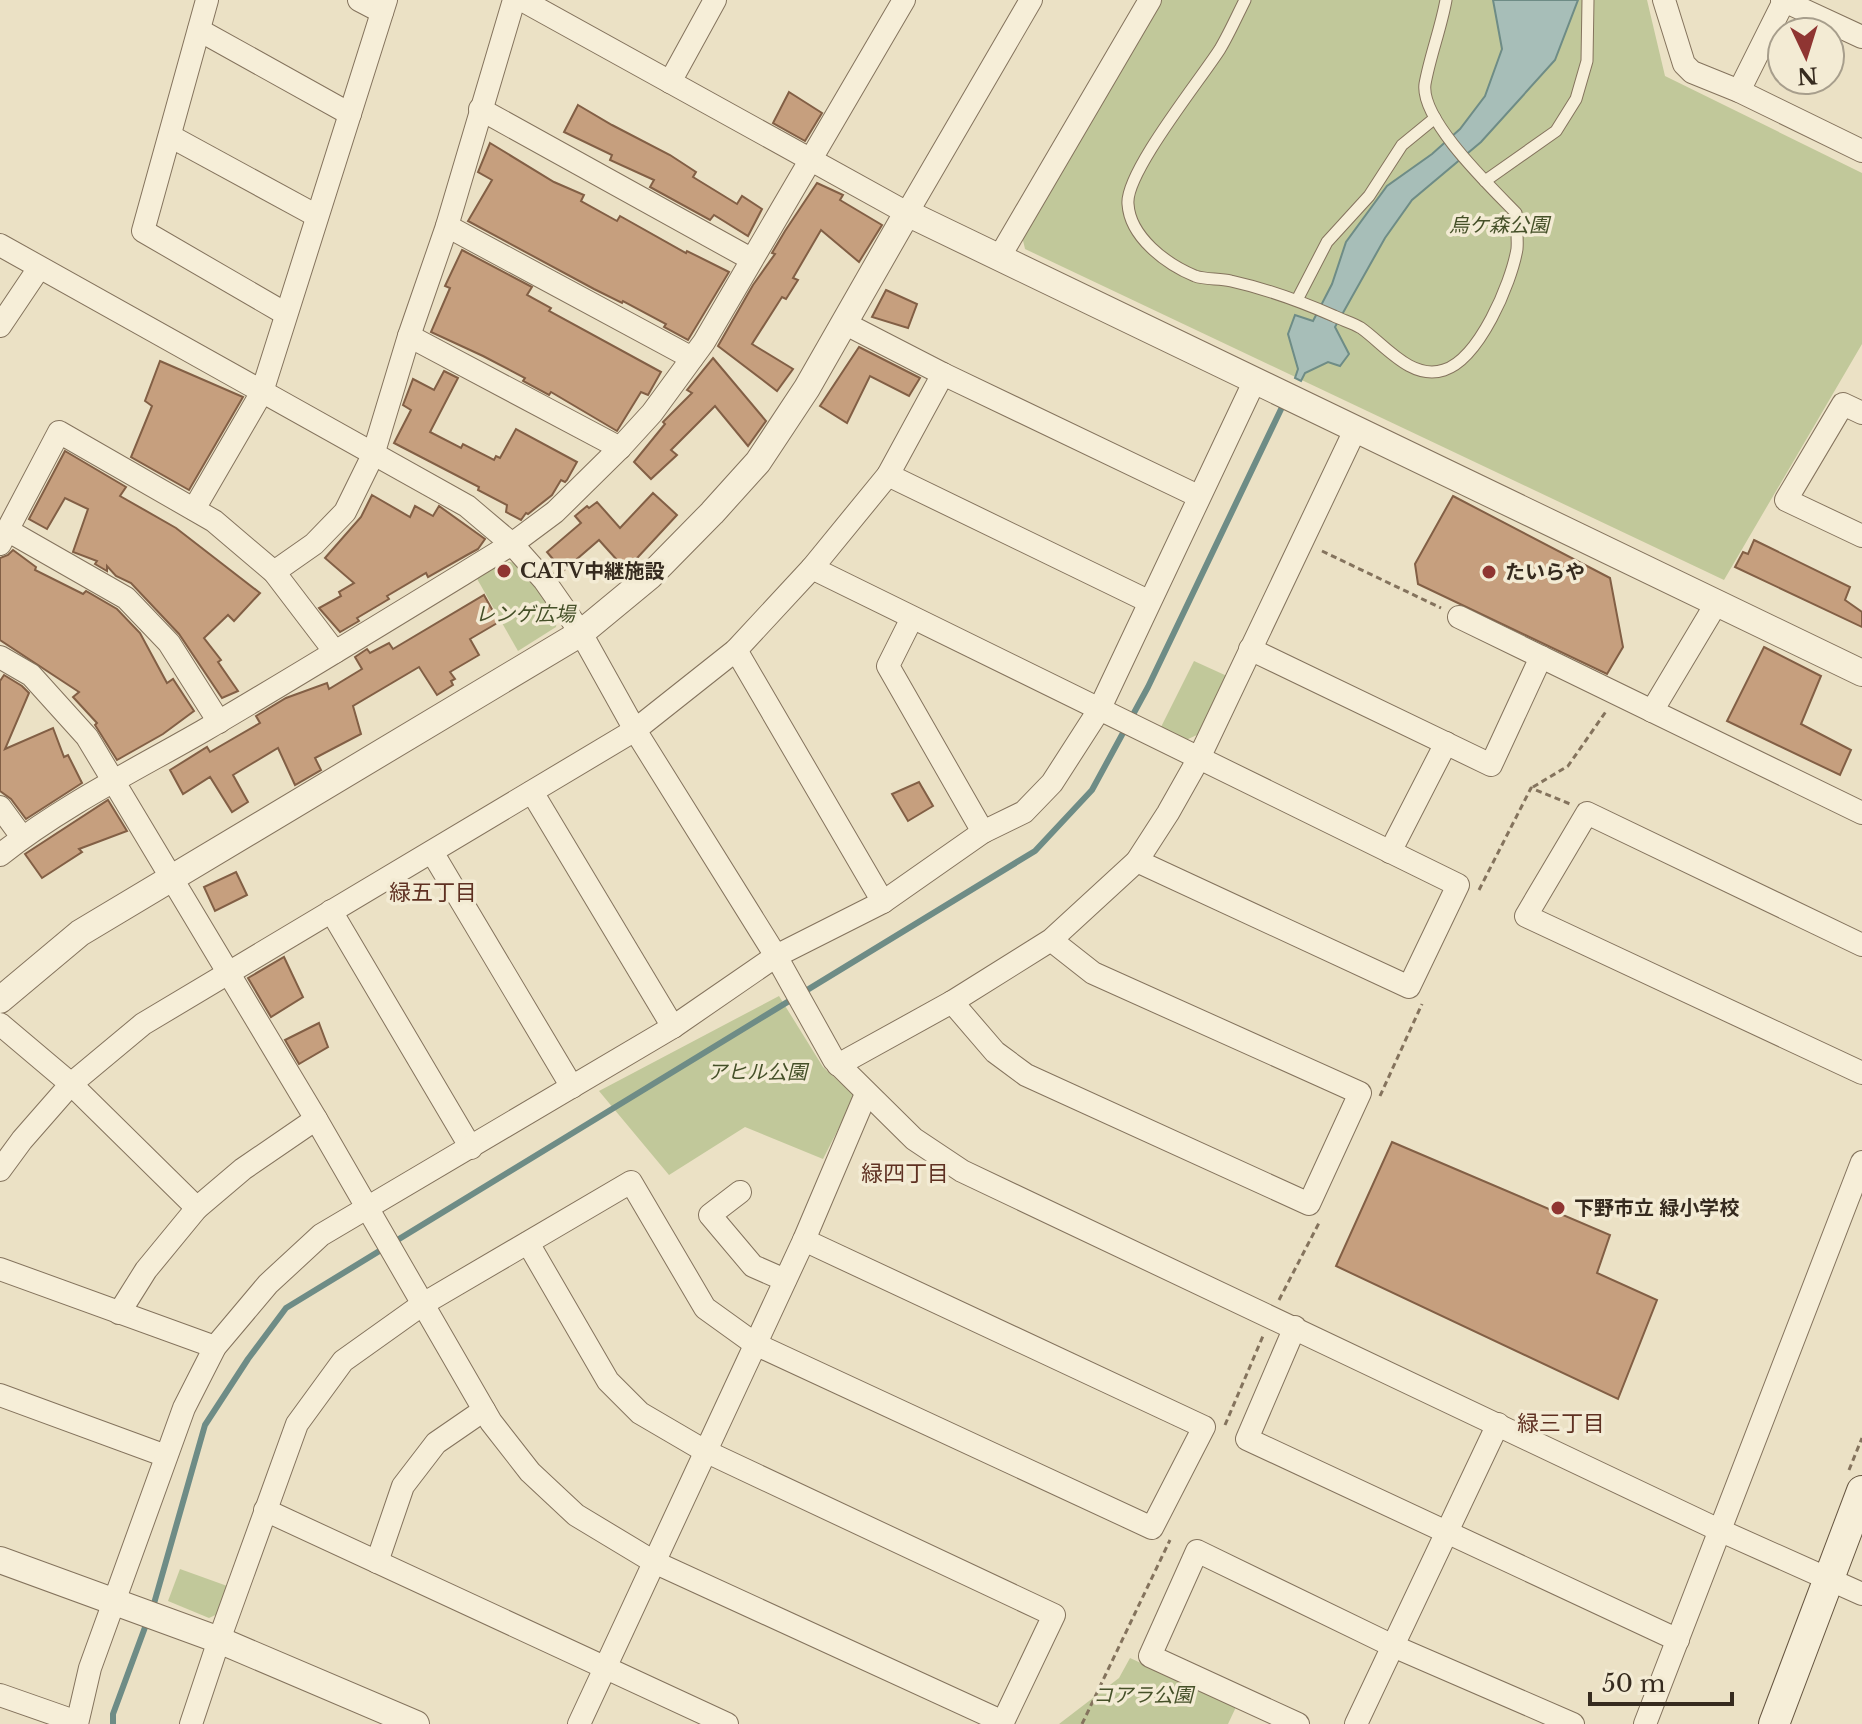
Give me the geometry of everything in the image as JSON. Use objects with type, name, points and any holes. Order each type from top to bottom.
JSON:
[{"type":"main road","points":[[1774,1724],[1862,1491]]},
{"type":"street","points":[[207,0],[143,231],[286,314]]},
{"type":"street","points":[[194,509],[262,392],[384,6],[359,0]]},
{"type":"street","points":[[274,572],[314,544],[345,512],[373,455],[447,226],[514,0]]},
{"type":"street","points":[[522,0],[907,213],[1862,673]]},
{"type":"street","points":[[670,82],[715,0]]},
{"type":"street","points":[[0,855],[22,837],[219,722],[512,544],[555,512],[652,413],[704,342],[904,0]]},
{"type":"street","points":[[0,1000],[80,933],[581,633],[650,576],[758,462],[807,388],[1031,0]]},
{"type":"street","points":[[1000,256],[1150,0]]},
{"type":"street","points":[[1664,0],[1684,64],[1692,72],[1739,91],[1862,151]]},
{"type":"street","points":[[1739,91],[1783,0],[1862,37]]},
{"type":"street","points":[[199,30],[350,114]]},
{"type":"street","points":[[480,109],[751,259]]},
{"type":"street","points":[[170,136],[317,216]]},
{"type":"street","points":[[447,226],[692,358]]},
{"type":"street","points":[[0,245],[467,506],[512,544],[544,580],[581,633],[635,730],[776,956],[838,1065],[914,1139],[962,1171],[1719,1530],[1862,1594]]},
{"type":"street","points":[[0,326],[39,268]]},
{"type":"street","points":[[844,323],[1198,496]]},
{"type":"street","points":[[409,336],[620,448]]},
{"type":"street","points":[[0,1170],[71,1084],[143,1024],[635,730],[736,650],[812,568],[888,475],[943,374]]},
{"type":"street","points":[[0,1695],[77,1723],[90,1668],[122,1604],[166,1456],[184,1408],[215,1347],[268,1284],[321,1235],[673,1027],[776,956],[883,902],[983,832],[1024,812],[1052,783],[1099,710],[1255,380]]},
{"type":"street","points":[[1862,413],[1843,404],[1786,500],[1862,536]]},
{"type":"street","points":[[838,1065],[952,1002],[1051,940],[1137,861],[1199,758],[1356,428]]},
{"type":"street","points":[[219,722],[169,643],[126,598],[4,537],[59,432],[214,521],[274,572],[335,652]]},
{"type":"street","points":[[888,475],[1148,601]]},
{"type":"street","points":[[812,568],[1458,885],[1409,987],[1137,861]]},
{"type":"street","points":[[1652,711],[1716,604]]},
{"type":"street","points":[[1459,617],[1862,813]]},
{"type":"street","points":[[912,618],[888,666],[983,832]]},
{"type":"street","points":[[1250,649],[1491,765],[1541,657]]},
{"type":"street","points":[[736,650],[883,902]]},
{"type":"street","points":[[0,657],[31,675],[87,737],[316,1119],[484,1410],[530,1472],[576,1515],[654,1562],[1003,1722],[1054,1615],[705,1451],[640,1413],[608,1381],[528,1243]]},
{"type":"street","points":[[1390,852],[1446,743]]},
{"type":"street","points":[[532,792],[673,1027]]},
{"type":"street","points":[[0,807],[22,837]]},
{"type":"street","points":[[1862,945],[1587,813],[1526,916],[1862,1073]]},
{"type":"street","points":[[432,852],[572,1087]]},
{"type":"street","points":[[331,911],[471,1148]]},
{"type":"street","points":[[952,1002],[995,1052],[1026,1075],[1309,1204],[1360,1093],[1093,973],[1051,940]]},
{"type":"street","points":[[0,1024],[71,1084],[197,1208]]},
{"type":"street","points":[[579,1724],[804,1240],[866,1094]]},
{"type":"street","points":[[119,1313],[146,1270],[197,1208],[243,1169],[316,1119]]},
{"type":"street","points":[[1645,1724],[1862,1162]]},
{"type":"street","points":[[191,1724],[297,1424],[343,1361],[423,1304],[631,1182],[705,1308],[755,1344],[1152,1528],[1204,1427],[804,1240]]},
{"type":"street","points":[[740,1192],[710,1215],[753,1266],[785,1280]]},
{"type":"street","points":[[0,1269],[215,1347]]},
{"type":"street","points":[[1295,1327],[1247,1439],[1678,1640]]},
{"type":"street","points":[[0,1395],[166,1456]]},
{"type":"street","points":[[377,1562],[403,1486],[436,1443],[484,1410]]},
{"type":"street","points":[[1356,1724],[1498,1424]]},
{"type":"street","points":[[265,1510],[727,1724]]},
{"type":"street","points":[[1298,1724],[1150,1656],[1197,1551],[1393,1646],[1573,1724]]},
{"type":"street","points":[[0,1560],[219,1640],[416,1724]]},
{"type":"lane","points":[[1245,0],[1222,46],[1150,152],[1132,184],[1127,202],[1132,223],[1152,248],[1172,264],[1198,277],[1227,280],[1297,300],[1360,328],[1390,355],[1416,369],[1442,372],[1460,362],[1476,344],[1508,279],[1517,248],[1516,213],[1469,166],[1435,118],[1424,88],[1442,26],[1446,0]]},
{"type":"lane","points":[[1485,181],[1556,131],[1576,99],[1587,61],[1588,0]]},
{"type":"lane","points":[[1297,300],[1327,242],[1369,196],[1402,145],[1435,118]]},
{"type":"path","points":[[1303,542],[1459,617]]},
{"type":"path","points":[[1477,894],[1531,788],[1568,766],[1618,694]]},
{"type":"path","points":[[1531,788],[1587,813]]},
{"type":"path","points":[[1379,1099],[1426,994]]},
{"type":"path","points":[[1223,1428],[1271,1316],[1326,1209]]},
{"type":"path","points":[[1082,1724],[1169,1541]]},
{"type":"green space","name":"烏ケ森公園","points":[[1160,0],[1647,0],[1665,76],[1862,173],[1862,344],[1724,580],[1025,249],[1022,236]]},
{"type":"green space","name":"レンゲ広場","points":[[502,561],[516,563],[558,613],[556,627],[518,651],[476,577]]},
{"type":"green space","points":[[1194,661],[1227,676],[1199,734],[1186,740],[1161,727]]},
{"type":"green space","name":"アヒル公園","points":[[779,996],[823,1067],[855,1096],[823,1159],[745,1127],[669,1175],[599,1091]]},
{"type":"green space","points":[[180,1569],[230,1587],[222,1612],[209,1618],[168,1601]]},
{"type":"green space","name":"コアラ公園","points":[[1130,1658],[1236,1707],[1228,1724],[1059,1724],[1119,1678]]},
{"type":"water","points":[[1493,0],[1578,0],[1555,60],[1481,142],[1412,200],[1385,238],[1335,327],[1349,354],[1340,366],[1328,362],[1305,373],[1301,381],[1295,378],[1298,369],[1288,334],[1295,315],[1313,321],[1332,284],[1346,242],[1387,186],[1432,154],[1460,129],[1485,96],[1502,49]]},
{"type":"building","points":[[789,92],[822,113],[805,141],[773,123]]},
{"type":"building","points":[[578,105],[670,155],[696,172],[693,177],[737,204],[742,196],[762,209],[748,236],[714,215],[710,220],[650,187],[654,180],[610,160],[612,155],[564,132]]},
{"type":"building","points":[[490,143],[554,182],[584,195],[581,201],[617,221],[620,216],[686,253],[729,272],[688,340],[664,327],[666,324],[468,221],[492,180],[478,172]]},
{"type":"building","points":[[817,183],[843,195],[840,200],[882,225],[859,262],[821,230],[793,278],[798,280],[786,299],[782,297],[752,344],[793,369],[777,391],[718,346],[775,254],[772,253],[785,231]]},
{"type":"building","points":[[462,250],[532,287],[527,295],[551,308],[549,311],[661,372],[648,395],[641,392],[617,431],[551,392],[549,395],[523,381],[525,378],[431,332],[450,288],[445,286]]},
{"type":"building","points":[[886,290],[917,304],[908,328],[872,317]]},
{"type":"building","points":[[859,347],[920,378],[909,396],[870,376],[847,423],[820,406]]},
{"type":"building","points":[[713,358],[766,421],[748,446],[715,406],[671,450],[677,455],[651,479],[634,462],[665,424],[663,422],[692,393],[687,390]]},
{"type":"building","points":[[160,361],[243,397],[189,490],[131,457],[152,406],[145,401]]},
{"type":"building","points":[[444,371],[458,378],[430,432],[494,460],[496,456],[500,458],[516,429],[577,462],[567,480],[561,480],[552,495],[521,520],[506,512],[507,505],[478,490],[479,487],[394,443],[411,410],[403,405],[413,379],[434,390]]},
{"type":"building","points":[[65,451],[126,487],[120,496],[176,528],[260,593],[234,621],[228,615],[204,638],[221,660],[218,662],[238,691],[222,698],[179,634],[131,583],[116,576],[107,566],[107,571],[95,564],[97,561],[73,552],[88,509],[65,498],[47,529],[29,519]]},
{"type":"building","points":[[653,493],[677,515],[626,570],[599,540],[563,571],[547,552],[581,523],[575,516],[587,506],[589,508],[597,502],[620,528]]},
{"type":"building","points":[[372,495],[410,517],[415,506],[433,516],[439,506],[485,539],[478,549],[428,577],[426,573],[387,596],[389,599],[340,632],[319,608],[341,596],[339,592],[354,583],[325,558],[361,517]]},
{"type":"building","points":[[1453,496],[1610,578],[1623,647],[1607,674],[1418,584],[1415,564]]},
{"type":"building","points":[[1754,540],[1850,587],[1845,600],[1862,612],[1862,627],[1735,567],[1743,552],[1748,554]]},
{"type":"building","points":[[13,550],[36,567],[35,570],[83,594],[86,591],[117,609],[140,633],[167,683],[173,679],[194,711],[163,734],[117,760],[95,725],[97,723],[73,697],[79,692],[0,640],[0,558]]},
{"type":"building","points":[[484,595],[499,622],[470,639],[479,655],[450,672],[455,679],[451,681],[453,685],[437,695],[419,667],[353,706],[361,734],[315,758],[321,770],[295,785],[278,748],[233,775],[248,802],[232,812],[210,777],[183,794],[170,770],[207,747],[210,752],[260,723],[256,716],[286,698],[327,683],[329,689],[362,669],[355,657],[367,649],[370,653],[389,643],[393,649]]},
{"type":"building","points":[[1764,647],[1821,676],[1801,724],[1851,750],[1840,775],[1727,721]]},
{"type":"building","points":[[4,675],[29,693],[5,749],[53,728],[64,757],[68,755],[82,783],[26,819],[11,799],[0,791],[0,681]]},
{"type":"building","points":[[919,782],[933,806],[908,821],[892,794]]},
{"type":"building","points":[[108,800],[127,831],[79,849],[82,852],[42,878],[25,854]]},
{"type":"building","points":[[236,872],[247,895],[215,911],[204,887]]},
{"type":"building","points":[[284,957],[303,997],[271,1017],[248,978]]},
{"type":"building","points":[[319,1023],[328,1047],[299,1064],[285,1040]]},
{"type":"building","points":[[1392,1142],[1610,1235],[1597,1273],[1657,1300],[1618,1399],[1336,1266]]},
{"type":"waterway","points":[[153,1607],[205,1425],[286,1308],[1035,851],[1092,790],[1148,687],[1284,403]]},
{"type":"waterway","points":[[113,1724],[113,1714],[147,1622]]},
{"type":"place","name":"CATV中継施設","points":[[504,571]]},
{"type":"place","name":"たいらや","points":[[1489,572]]},
{"type":"place","name":"下野市立 緑小学校","points":[[1558,1208]]},
{"type":"district","name":"緑五丁目","points":[[433,892]]},
{"type":"district","name":"緑四丁目","points":[[905,1173]]},
{"type":"district","name":"緑三丁目","points":[[1561,1423]]}]
